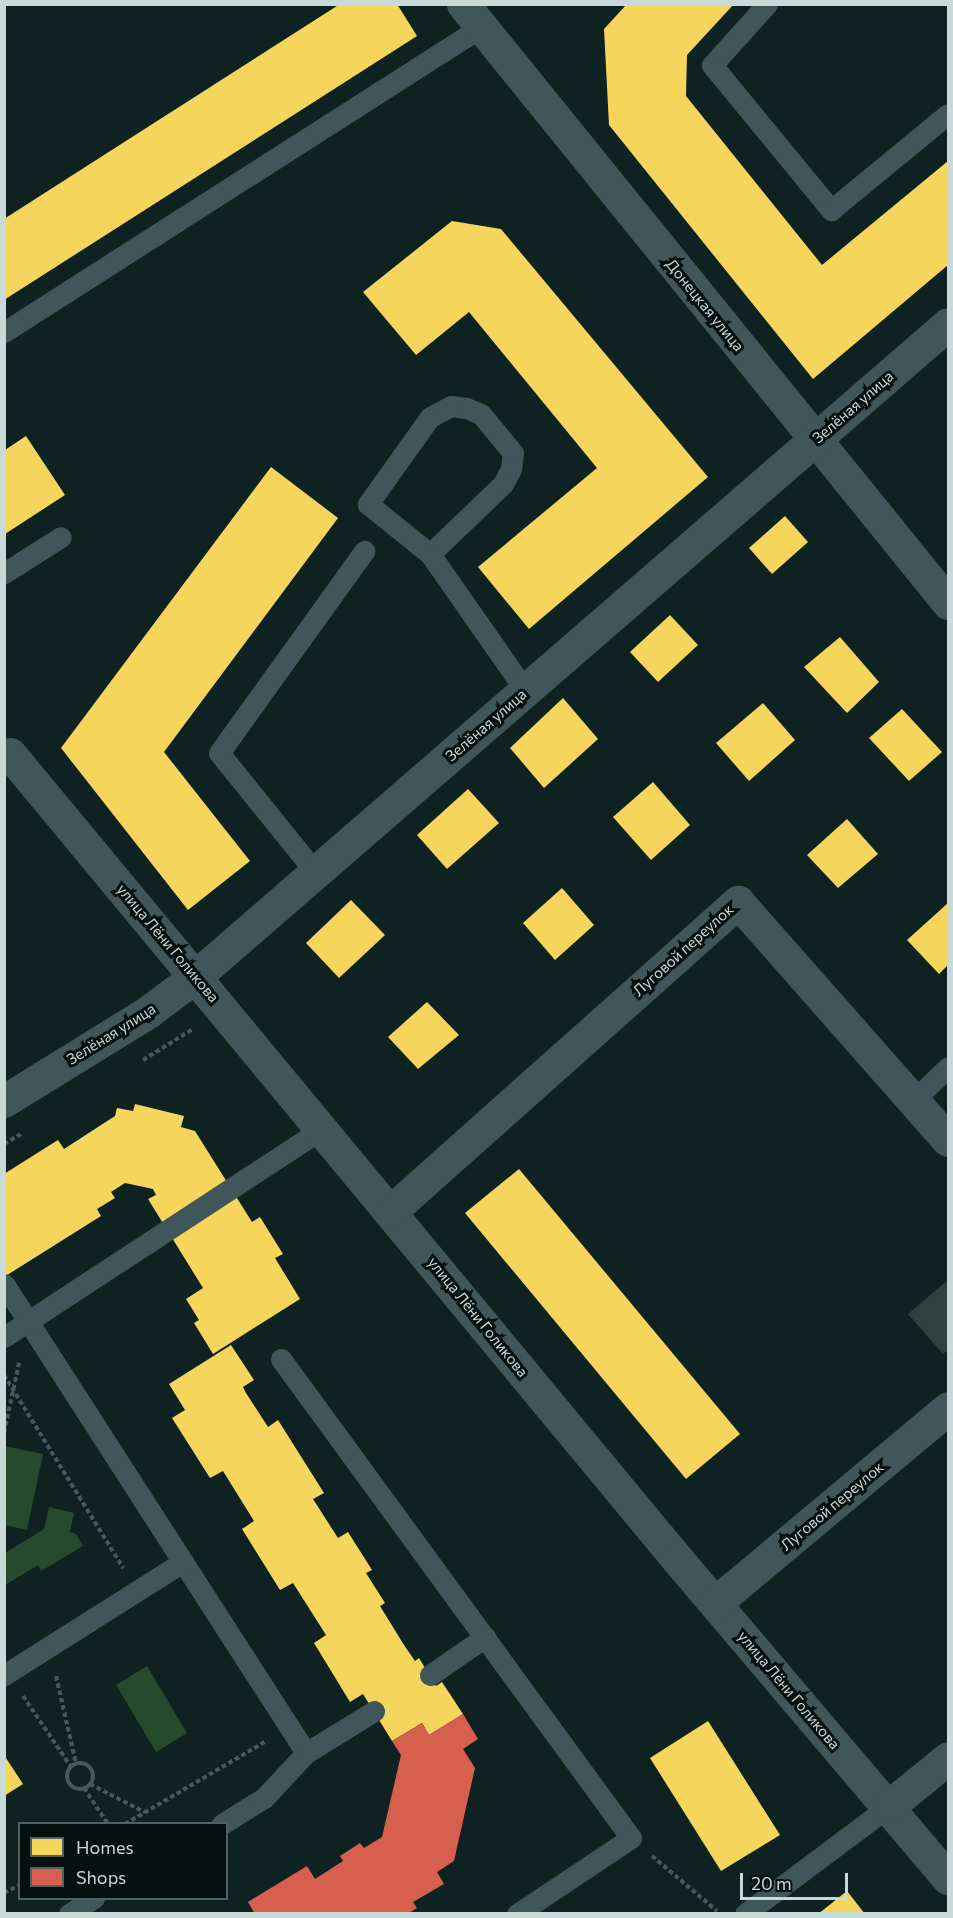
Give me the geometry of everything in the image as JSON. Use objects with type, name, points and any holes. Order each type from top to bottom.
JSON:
[{"type":"street","name":"Донецкая улица","points":[[472,16],[948,603]]},
{"type":"street","name":"Зелёная улица","points":[[4,1101],[148,1012],[196,976],[948,324]]},
{"type":"street","name":"улица Лёни Голикова","points":[[10,754],[392,1211],[715,1603],[948,1878]]},
{"type":"street","name":"Луговой переулок","points":[[392,1211],[738,902],[948,1140]]},
{"type":"street","name":"Луговой переулок","points":[[715,1603],[948,1408]]},
{"type":"street","points":[[888,1807],[948,1758]]},
{"type":"lane","points":[[767,4],[712,65],[831,210],[948,114]]},
{"type":"lane","points":[[4,333],[472,16]]},
{"type":"lane","points":[[430,554],[503,484],[511,469],[513,453],[481,414],[466,408],[451,406],[430,417],[368,504],[430,554],[525,690]]},
{"type":"lane","points":[[4,573],[61,537]]},
{"type":"lane","points":[[316,873],[219,753],[364,551]]},
{"type":"lane","points":[[914,1100],[948,1067]]},
{"type":"lane","points":[[4,1337],[323,1128]]},
{"type":"lane","points":[[4,1284],[306,1753]]},
{"type":"lane","points":[[281,1359],[631,1838],[517,1914]]},
{"type":"lane","points":[[6,1674],[183,1562]]},
{"type":"lane","points":[[430,1676],[485,1637]]},
{"type":"lane","points":[[225,1822],[264,1798],[306,1753],[374,1711]]},
{"type":"lane","points":[[745,1914],[888,1807]]},
{"type":"lane","points":[[69,1914],[92,1900]]},
{"type":"path","points":[[4,1433],[28,1322]]},
{"type":"path","points":[[4,1375],[138,1591]]},
{"type":"path","points":[[49,1647],[76,1763]]},
{"type":"path","points":[[6,1674],[70,1767]]},
{"type":"path","points":[[128,1822],[290,1728]]},
{"type":"path","points":[[84,1788],[90,1784],[92,1772],[82,1763],[76,1763],[67,1773],[71,1785],[84,1788],[107,1822]]},
{"type":"path","points":[[90,1784],[144,1812]]},
{"type":"path","points":[[631,1838],[719,1914]]},
{"type":"path","points":[[4,1893],[18,1886]]},
{"type":"green space","points":[[5,1446],[43,1454],[27,1530],[5,1525]]},
{"type":"green space","points":[[49,1507],[74,1513],[70,1532],[76,1534],[83,1546],[41,1571],[38,1565],[5,1585],[5,1553],[44,1529]]},
{"type":"green space","points":[[147,1666],[187,1733],[156,1752],[116,1685]]},
{"type":"building: Homes","points":[[340,4],[397,4],[417,36],[4,300],[4,219]]},
{"type":"building: Homes","points":[[627,4],[734,4],[687,55],[686,96],[822,265],[948,161],[948,265],[813,379],[609,125],[604,29]]},
{"type":"building: Homes","points":[[452,221],[501,229],[708,477],[529,629],[478,567],[597,468],[469,312],[416,355],[363,292]]},
{"type":"building: Homes","points":[[26,436],[65,495],[5,534],[5,450]]},
{"type":"building: Homes","points":[[271,467],[338,518],[164,752],[250,861],[188,910],[61,748]]},
{"type":"building: Homes","points":[[785,516],[808,542],[772,574],[749,548]]},
{"type":"building: Homes","points":[[670,615],[698,645],[658,682],[630,652]]},
{"type":"building: Homes","points":[[840,637],[879,682],[847,713],[804,667]]},
{"type":"building: Homes","points":[[563,698],[598,739],[544,788],[510,748]]},
{"type":"building: Homes","points":[[763,703],[795,740],[749,781],[716,743]]},
{"type":"building: Homes","points":[[902,709],[942,752],[909,781],[869,738]]},
{"type":"building: Homes","points":[[653,782],[690,825],[651,860],[613,817]]},
{"type":"building: Homes","points":[[468,789],[499,823],[447,869],[417,835]]},
{"type":"building: Homes","points":[[847,819],[878,854],[838,888],[807,855]]},
{"type":"building: Homes","points":[[562,888],[594,925],[555,960],[523,923]]},
{"type":"building: Homes","points":[[351,900],[385,935],[339,978],[306,943]]},
{"type":"building: Homes","points":[[948,903],[948,965],[939,974],[907,940]]},
{"type":"building: Homes","points":[[427,1002],[459,1035],[418,1069],[388,1037]]},
{"type":"building: Homes","points":[[135,1104],[184,1116],[181,1127],[195,1131],[252,1222],[260,1217],[283,1254],[275,1258],[300,1299],[213,1354],[194,1323],[199,1320],[186,1299],[203,1288],[148,1199],[156,1195],[153,1189],[125,1183],[111,1192],[115,1198],[97,1209],[101,1216],[4,1277],[4,1174],[58,1140],[64,1149],[115,1116],[117,1108],[133,1111]]},
{"type":"building: Homes","points":[[519,1169],[740,1434],[686,1479],[465,1213]]},
{"type":"building: Homes","points":[[231,1345],[254,1380],[243,1387],[246,1393],[268,1427],[278,1420],[324,1493],[313,1499],[338,1538],[348,1532],[372,1570],[366,1573],[385,1603],[380,1606],[404,1645],[415,1661],[419,1658],[436,1686],[442,1682],[463,1714],[429,1735],[422,1723],[392,1741],[363,1694],[350,1702],[314,1643],[326,1635],[293,1583],[280,1590],[242,1529],[254,1521],[223,1471],[210,1478],[172,1418],[185,1410],[169,1384]]},
{"type":"building: Homes","points":[[708,1721],[780,1835],[721,1871],[650,1758]]},
{"type":"building: Homes","points":[[4,1755],[23,1784],[4,1796]]},
{"type":"building: Homes","points":[[847,1891],[865,1914],[818,1914]]},
{"type":"building: Shops","points":[[463,1714],[478,1739],[463,1749],[475,1768],[454,1861],[437,1872],[444,1884],[413,1902],[417,1908],[407,1914],[255,1914],[248,1902],[307,1866],[315,1879],[343,1861],[340,1856],[360,1843],[364,1848],[382,1837],[401,1755],[392,1741],[422,1723],[429,1735]]},
{"type":"building: Other","points":[[948,1280],[948,1350],[943,1354],[908,1314]]}]
